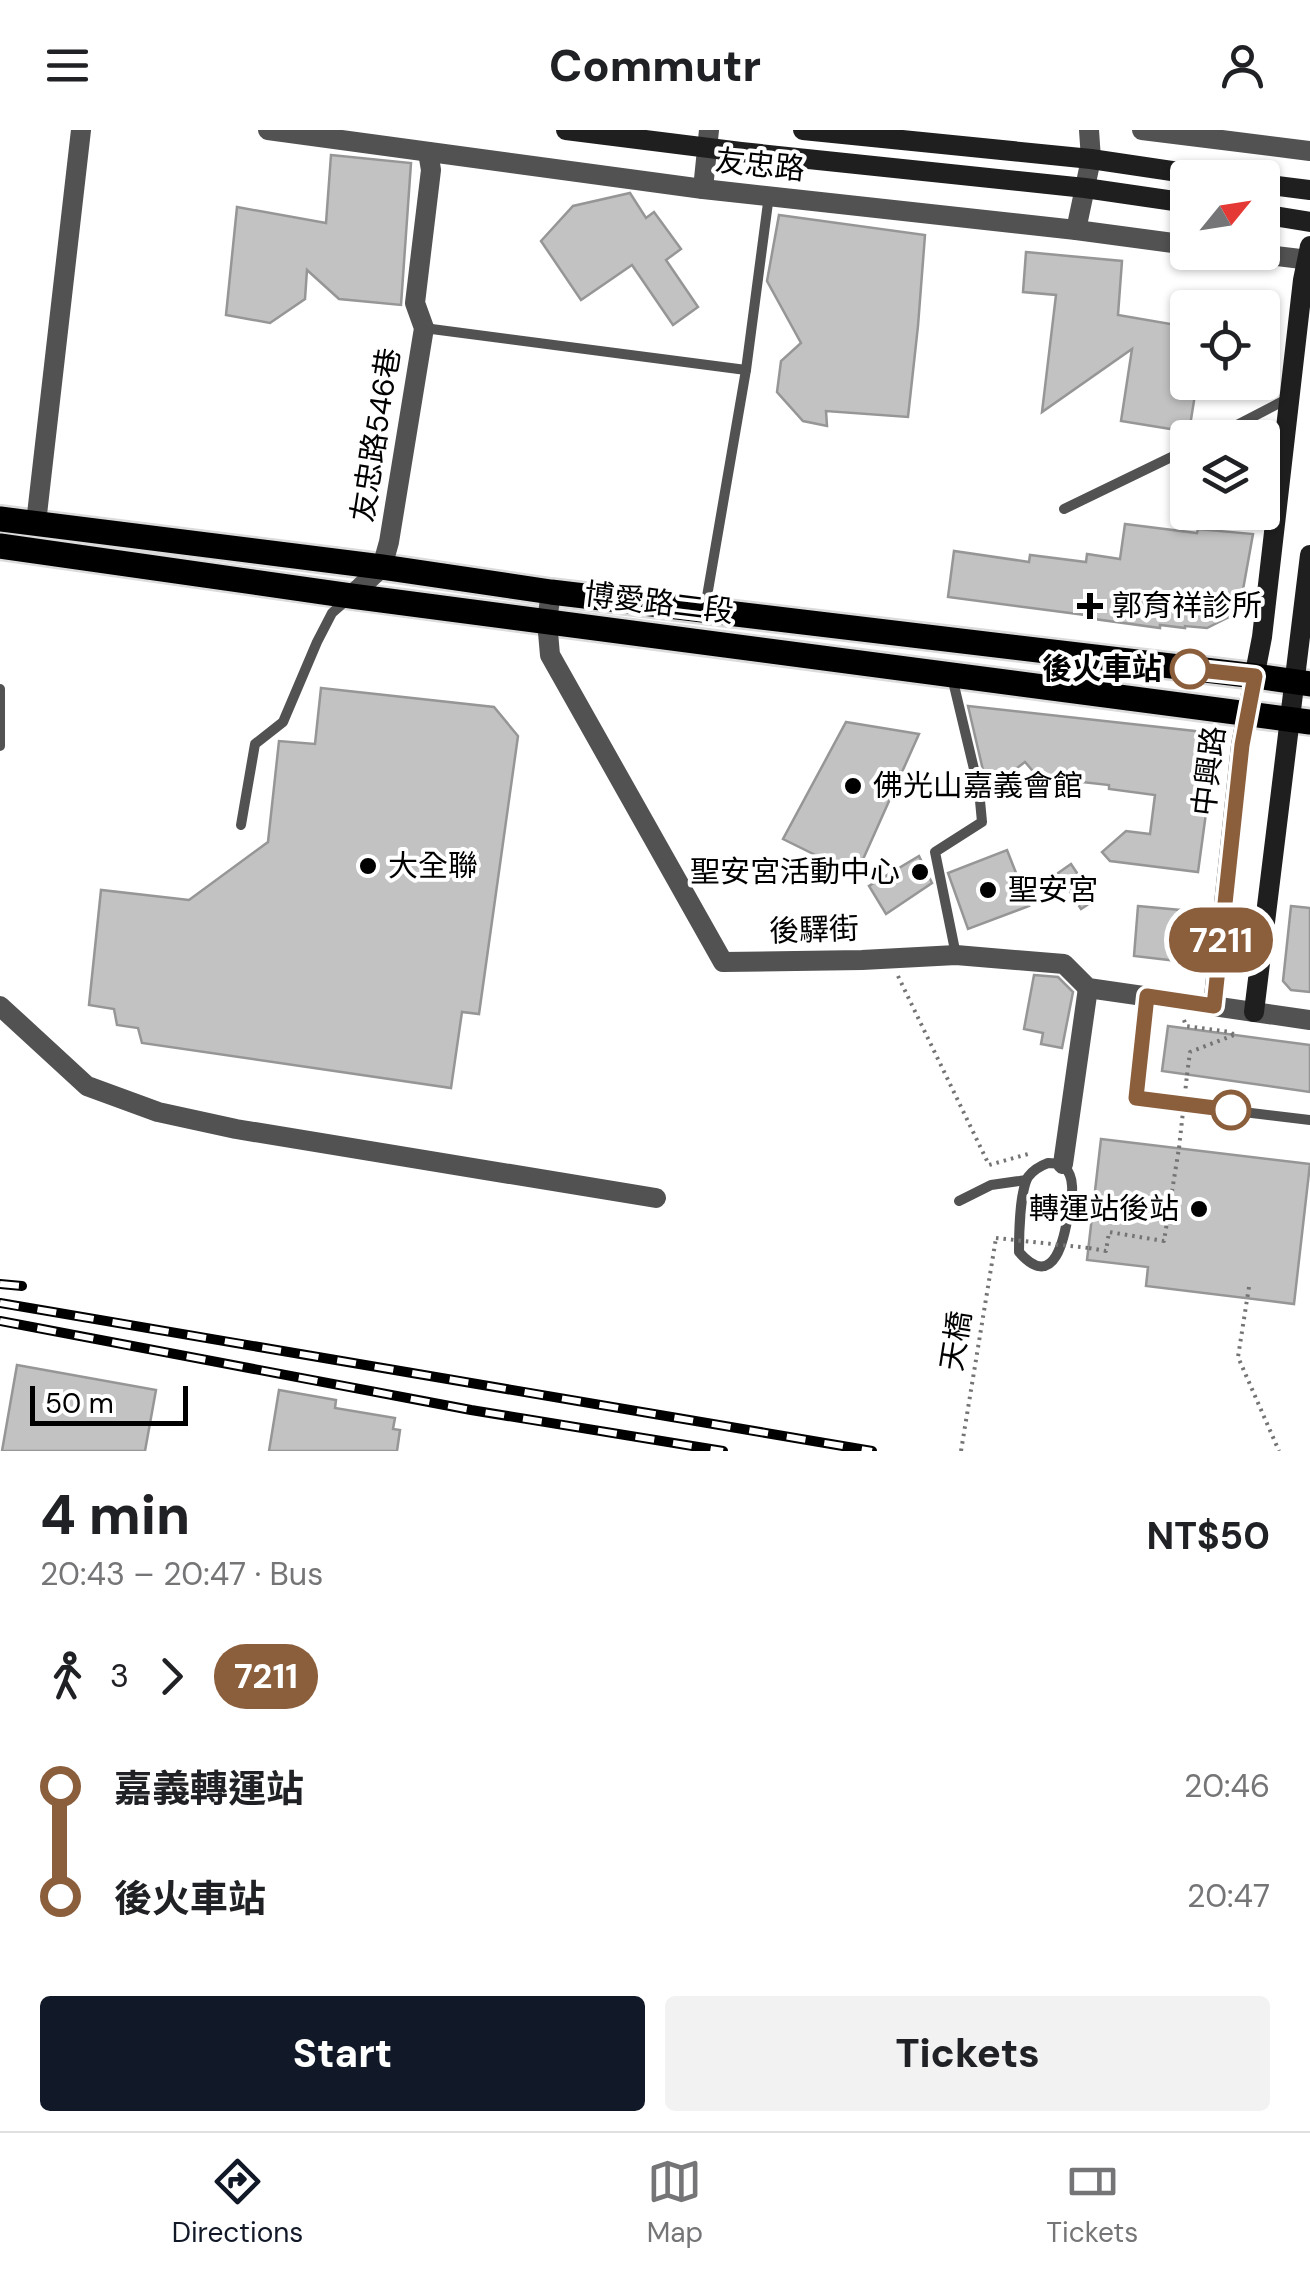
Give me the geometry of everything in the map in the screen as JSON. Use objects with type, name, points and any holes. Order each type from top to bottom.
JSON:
[{"type":"main road","name":"博愛路二段","points":[[0,518],[551,592],[1302,683]]},
{"type":"main road","name":"博愛路二段","points":[[0,546],[1299,721]]},
{"type":"street","points":[[36,524],[81,130]]},
{"type":"street","name":"友忠路","points":[[268,130],[703,190],[1170,243]]},
{"type":"street","name":"友忠路","points":[[566,130],[708,139],[1170,200]]},
{"type":"street","name":"友忠路","points":[[803,130],[1091,158],[1170,170]]},
{"type":"street","points":[[1076,230],[1091,158],[1089,130]]},
{"type":"street","points":[[1142,130],[1310,152]]},
{"type":"street","points":[[703,190],[708,139]]},
{"type":"street","name":"友忠路546巷","points":[[351,596],[382,568],[389,542],[424,328],[415,303],[432,170],[428,152]]},
{"type":"street","points":[[1280,186],[1310,190]]},
{"type":"street","points":[[1280,217],[1310,222]]},
{"type":"street","points":[[1280,254],[1309,255]]},
{"type":"street","name":"中興路","points":[[1214,1006],[1246,714],[1255,676],[1309,255]]},
{"type":"street","points":[[1254,1012],[1299,721],[1310,555]]},
{"type":"street","name":"後驛街","points":[[551,592],[547,622],[550,655],[723,962],[956,954],[1064,964],[1088,988],[1310,1020]]},
{"type":"street","points":[[1065,1154],[1088,988]]},
{"type":"street","points":[[0,1006],[87,1086],[158,1112],[236,1129],[656,1198]]},
{"type":"lane","points":[[705,609],[746,370],[769,195]]},
{"type":"lane","points":[[424,328],[746,370]]},
{"type":"lane","points":[[1247,420],[1290,398]]},
{"type":"lane","points":[[1064,509],[1170,458]]},
{"type":"lane","points":[[242,825],[255,744],[284,722],[332,613],[351,596]]},
{"type":"lane","points":[[951,673],[979,790],[982,822],[935,852],[956,954]]},
{"type":"lane","points":[[0,689],[0,746]]},
{"type":"lane","points":[[1147,996],[1136,1098],[1310,1120]]},
{"type":"lane","points":[[1065,1154],[1072,1187],[1065,1237],[1057,1258],[1048,1264],[1028,1262],[1019,1252],[1026,1180],[1037,1167],[1065,1154]]},
{"type":"lane","points":[[958,1201],[991,1185],[1026,1180]]},
{"type":"path","points":[[889,957],[989,1165],[1065,1154]]},
{"type":"path","name":"天橋","points":[[961,1451],[996,1238],[1106,1251],[1109,1232],[1164,1241],[1190,1052],[1234,1035],[1186,1026]]},
{"type":"path","points":[[1249,1287],[1238,1357],[1279,1451]]},
{"type":"building","points":[[331,155],[411,163],[401,305],[339,299],[307,270],[305,299],[270,323],[226,315],[237,207],[326,223]]},
{"type":"building","points":[[630,193],[646,218],[654,212],[681,249],[666,260],[698,307],[673,325],[632,265],[581,300],[541,241],[573,206]]},
{"type":"building","points":[[779,215],[925,235],[908,417],[826,411],[827,426],[803,421],[777,392],[781,361],[801,343],[767,281]]},
{"type":"building","points":[[1026,252],[1122,261],[1118,315],[1170,324],[1170,400],[1194,400],[1191,420],[1170,420],[1170,429],[1121,421],[1132,349],[1042,412],[1056,295],[1023,292]]},
{"type":"building","points":[[1125,524],[1197,533],[1209,530],[1253,534],[1239,612],[1207,628],[1160,628],[948,597],[954,551],[1029,562],[1030,555],[1086,562],[1087,554],[1120,559]]},
{"type":"building","name":"大全聯","points":[[321,688],[494,707],[518,736],[479,1014],[462,1012],[451,1088],[142,1043],[138,1028],[117,1025],[114,1009],[89,1005],[101,890],[189,900],[268,842],[279,741],[315,744]]},
{"type":"building","points":[[968,706],[1195,731],[1208,746],[1200,812],[1206,813],[1198,872],[1110,861],[1102,852],[1126,831],[1150,834],[1155,795],[1038,777],[1025,762],[986,783]]},
{"type":"building","name":"佛光山嘉義會館","points":[[846,722],[919,734],[856,875],[783,839]]},
{"type":"building","name":"聖安宮","points":[[1007,850],[1029,906],[968,929],[948,873]]},
{"type":"building","points":[[919,856],[932,883],[886,914],[869,886]]},
{"type":"building","points":[[1071,864],[1095,900],[1081,909],[1058,873]]},
{"type":"building","points":[[1138,906],[1191,911],[1186,962],[1134,956]]},
{"type":"building","points":[[1291,906],[1310,908],[1310,992],[1291,990],[1283,981]]},
{"type":"building","points":[[1034,975],[1058,977],[1073,992],[1062,1048],[1041,1044],[1043,1033],[1024,1029]]},
{"type":"building","points":[[1168,1026],[1310,1045],[1310,1092],[1162,1071]]},
{"type":"building","name":"轉運站後站","points":[[1101,1139],[1310,1164],[1294,1304],[1146,1286],[1148,1267],[1087,1260]]},
{"type":"building","points":[[17,1365],[156,1390],[145,1451],[2,1451]]},
{"type":"building","points":[[279,1390],[336,1400],[335,1408],[395,1418],[393,1429],[400,1430],[397,1451],[269,1451]]},
{"type":"railway","points":[[0,1284],[22,1286]]},
{"type":"railway","points":[[0,1303],[872,1451]]},
{"type":"railway","points":[[0,1321],[471,1410],[723,1451]]},
{"type":"bus line","name":"7211","points":[[1190,669],[1255,676],[1242,745],[1214,1006],[1147,996],[1136,1098],[1231,1110]]},
{"type":"place","name":"郭育祥診所","points":[[1090,606]]},
{"type":"place","name":"後火車站","points":[[1190,669]]},
{"type":"place","name":"佛光山嘉義會館","points":[[853,786]]},
{"type":"place","name":"大全聯","points":[[368,866]]},
{"type":"place","name":"聖安宮活動中心","points":[[920,872]]},
{"type":"place","name":"聖安宮","points":[[988,890]]},
{"type":"place","name":"轉運站後站","points":[[1199,1209]]}]
